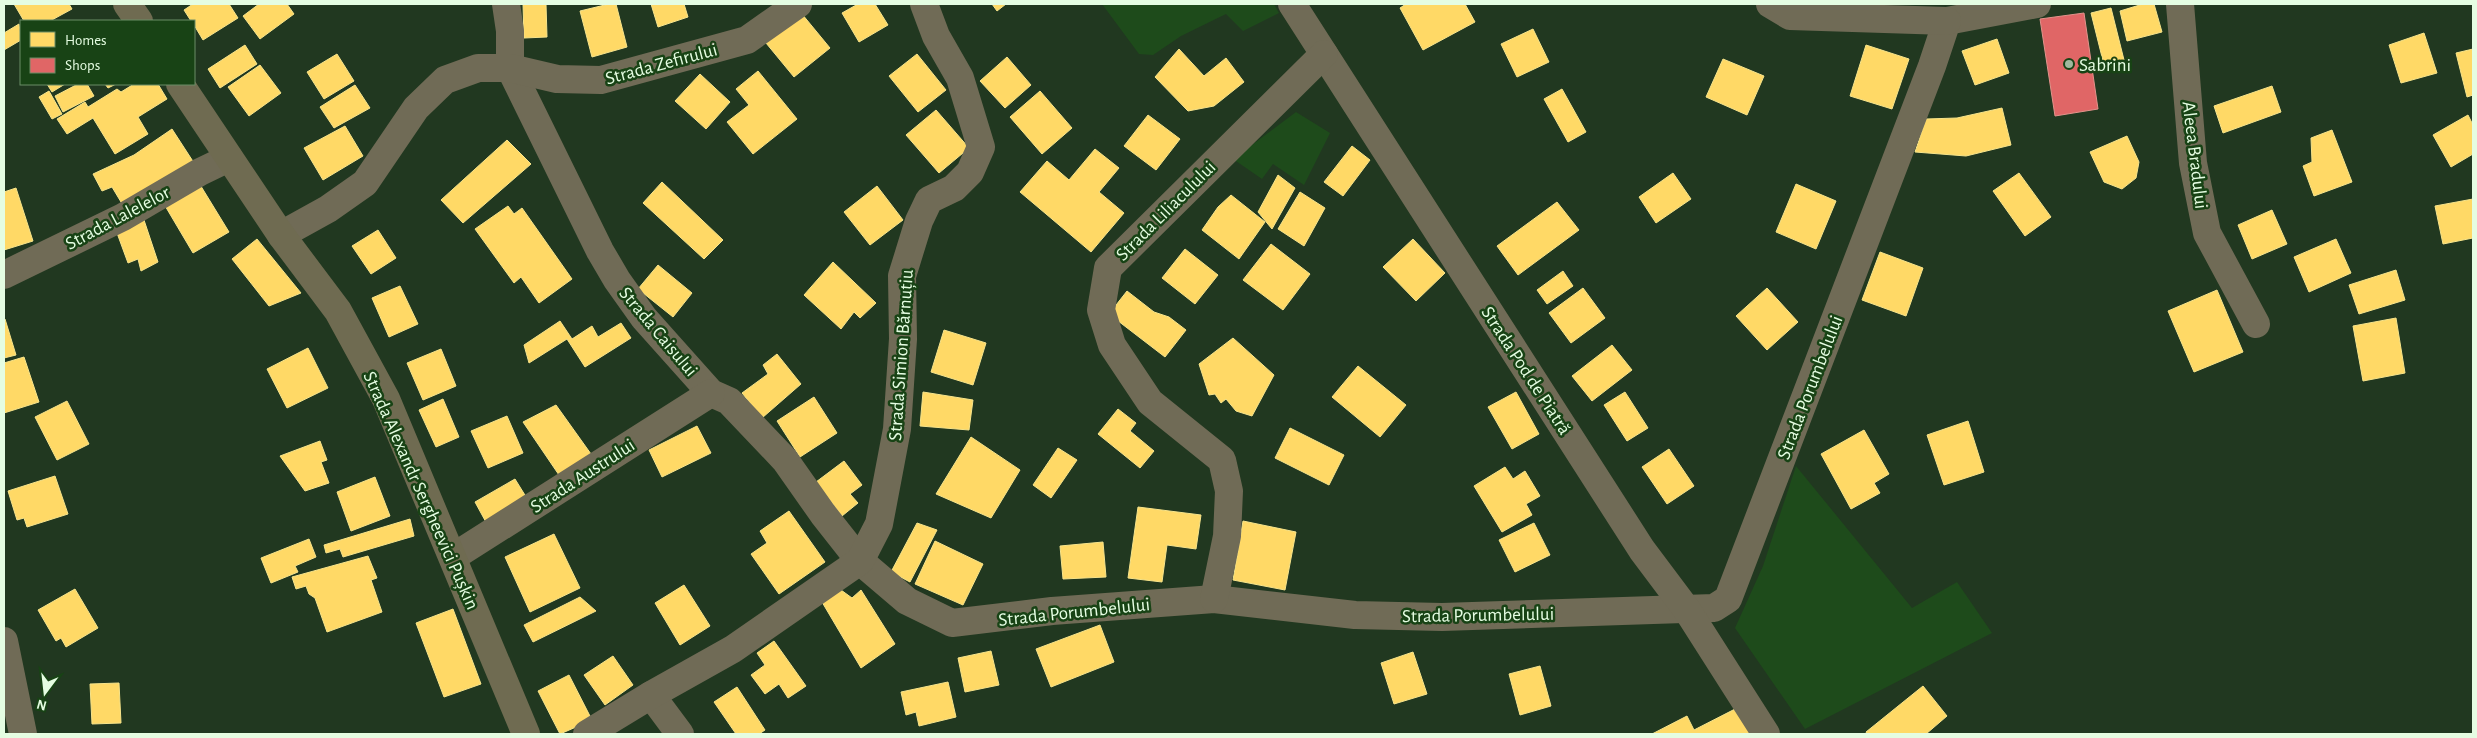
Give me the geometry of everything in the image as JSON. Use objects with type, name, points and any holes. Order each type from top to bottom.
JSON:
[{"type":"street","points":[[127,4],[138,20]]},
{"type":"street","name":"Strada Caisului","points":[[506,4],[510,31],[510,68],[617,280],[644,318],[711,393],[729,400],[785,460],[823,514],[860,561]]},
{"type":"street","name":"Strada Zefirului","points":[[280,235],[328,210],[365,183],[416,108],[446,80],[478,68],[510,68],[557,79],[601,80],[748,40],[798,4]]},
{"type":"street","name":"Strada Simion Bărnuțiu","points":[[860,561],[879,524],[897,429],[903,339],[902,276],[919,221],[929,200],[954,188],[970,172],[981,147],[960,78],[936,36],[924,4]]},
{"type":"street","name":"Strada Pod de Piatră","points":[[1292,4],[1642,550],[1687,610],[1766,734]]},
{"type":"street","points":[[1770,4],[1790,16],[1947,21],[1994,8],[2037,4]]},
{"type":"street","name":"Aleea Bradului","points":[[2180,4],[2193,163],[2207,233],[2256,324]]},
{"type":"street","name":"Strada Porumbelului","points":[[860,561],[907,600],[952,623],[1052,611],[1214,599],[1355,615],[1442,617],[1714,608],[1728,599],[1932,66],[1947,21]]},
{"type":"street","name":"Strada Liliaculului","points":[[1214,599],[1227,536],[1229,491],[1222,460],[1150,402],[1112,345],[1101,310],[1108,268],[1324,54]]},
{"type":"street","name":"Strada Alexandr Sergheevici Pușkin","points":[[181,85],[280,235],[338,311],[386,399],[526,734]]},
{"type":"street","name":"Strada Lalelelor","points":[[4,275],[123,217],[200,172],[229,158]]},
{"type":"street","name":"Strada Austrului","points":[[453,557],[711,393]]},
{"type":"street","points":[[587,734],[651,695],[733,649],[860,561]]},
{"type":"street","points":[[4,641],[23,734]]},
{"type":"street","points":[[651,695],[680,734]]},
{"type":"shaded area","points":[[1102,4],[1274,4],[1279,13],[1243,31],[1226,14],[1181,36],[1153,55],[1139,54]]},
{"type":"shaded area","points":[[1296,112],[1330,133],[1304,185],[1273,164],[1262,179],[1233,159]]},
{"type":"shaded area","points":[[1796,466],[1912,608],[1957,582],[1992,633],[1805,729],[1735,628],[1763,566]]},
{"type":"building: Homes","points":[[14,4],[69,4],[72,9],[52,20],[23,20]]},
{"type":"building: Homes","points":[[193,4],[229,4],[238,18],[203,40],[195,27],[195,20],[190,20],[184,10]]},
{"type":"building: Homes","points":[[259,4],[287,4],[294,14],[260,39],[243,16]]},
{"type":"building: Homes","points":[[523,4],[546,4],[547,37],[524,38]]},
{"type":"building: Homes","points":[[616,4],[627,47],[592,57],[580,11]]},
{"type":"building: Homes","points":[[651,4],[684,4],[688,17],[658,27]]},
{"type":"building: Homes","points":[[858,4],[875,4],[888,25],[859,42],[842,13]]},
{"type":"building: Homes","points":[[992,4],[1006,4],[997,11]]},
{"type":"building: Homes","points":[[1406,4],[1465,4],[1475,22],[1423,50],[1400,8]]},
{"type":"building: Homes","points":[[2143,4],[2154,4],[2162,32],[2127,41],[2120,11]]},
{"type":"building: Homes","points":[[2111,8],[2125,64],[2105,69],[2091,13]]},
{"type":"building: Homes","points":[[802,14],[830,48],[794,77],[766,43]]},
{"type":"building: Homes","points":[[19,24],[20,41],[4,50],[4,33]]},
{"type":"building: Homes","points":[[1533,29],[1549,62],[1517,77],[1501,44]]},
{"type":"building: Homes","points":[[2424,33],[2437,73],[2401,83],[2389,45]]},
{"type":"building: Homes","points":[[1997,39],[2009,73],[1975,85],[1962,51]]},
{"type":"building: Homes","points":[[245,45],[257,64],[220,88],[208,69]]},
{"type":"building: Homes","points":[[1866,45],[1909,59],[1892,109],[1850,96]]},
{"type":"building: Homes","points":[[1179,49],[1204,76],[1226,58],[1244,82],[1214,106],[1188,111],[1155,77]]},
{"type":"building: Homes","points":[[2473,49],[2473,95],[2467,97],[2456,53]]},
{"type":"building: Homes","points":[[337,54],[354,81],[324,99],[307,72]]},
{"type":"building: Homes","points":[[917,54],[946,90],[918,112],[889,76]]},
{"type":"building: Homes","points":[[1007,57],[1031,85],[1005,108],[980,81]]},
{"type":"building: Homes","points":[[1723,59],[1764,76],[1747,115],[1706,97]]},
{"type":"building: Homes","points":[[260,65],[281,93],[249,116],[228,87]]},
{"type":"building: Homes","points":[[758,71],[797,119],[753,154],[727,122],[749,105],[736,89]]},
{"type":"building: Homes","points":[[700,74],[730,102],[706,129],[675,101]]},
{"type":"building: Homes","points":[[48,85],[63,85],[52,92]]},
{"type":"building: Homes","points":[[76,85],[88,85],[94,96],[63,112],[55,96]]},
{"type":"building: Homes","points":[[132,85],[159,85],[167,99],[138,117],[148,134],[115,154],[93,118],[67,134],[57,119],[85,102],[88,107],[117,89],[121,92]]},
{"type":"building: Homes","points":[[355,85],[370,108],[334,128],[320,107]]},
{"type":"building: Homes","points":[[2272,86],[2281,112],[2223,133],[2214,106]]},
{"type":"building: Homes","points":[[1562,89],[1586,132],[1568,142],[1544,99]]},
{"type":"building: Homes","points":[[49,91],[62,114],[52,119],[39,97]]},
{"type":"building: Homes","points":[[1040,91],[1072,128],[1042,154],[1010,117]]},
{"type":"building: Homes","points":[[2002,108],[2011,145],[1966,156],[1915,152],[1926,119],[1957,118]]},
{"type":"building: Homes","points":[[936,110],[969,148],[939,173],[906,135]]},
{"type":"building: Homes","points":[[1148,115],[1180,139],[1156,170],[1124,146]]},
{"type":"building: Homes","points":[[2468,115],[2473,125],[2473,154],[2451,167],[2433,135]]},
{"type":"building: Homes","points":[[345,126],[363,156],[323,180],[304,148]]},
{"type":"building: Homes","points":[[172,129],[196,166],[124,207],[112,187],[102,191],[93,174],[134,155]]},
{"type":"building: Homes","points":[[2332,130],[2352,182],[2314,196],[2303,166],[2312,162],[2311,138]]},
{"type":"building: Homes","points":[[2127,136],[2139,162],[2136,178],[2122,189],[2104,182],[2090,152]]},
{"type":"building: Homes","points":[[507,140],[531,164],[463,223],[441,200]]},
{"type":"building: Homes","points":[[1352,146],[1370,160],[1343,196],[1324,182]]},
{"type":"building: Homes","points":[[1095,149],[1119,168],[1099,192],[1124,213],[1091,252],[1020,192],[1047,161],[1069,180]]},
{"type":"building: Homes","points":[[1673,173],[1691,199],[1656,223],[1639,197]]},
{"type":"building: Homes","points":[[2019,173],[2051,217],[2025,236],[1993,191]]},
{"type":"building: Homes","points":[[1278,175],[1295,188],[1272,229],[1258,212]]},
{"type":"building: Homes","points":[[662,182],[723,240],[704,259],[643,203]]},
{"type":"building: Homes","points":[[199,183],[229,232],[193,253],[164,204]]},
{"type":"building: Homes","points":[[1796,184],[1836,201],[1816,249],[1776,232]]},
{"type":"building: Homes","points":[[877,186],[903,220],[870,245],[844,212]]},
{"type":"building: Homes","points":[[16,188],[33,241],[4,250],[4,192]]},
{"type":"building: Homes","points":[[1300,192],[1325,208],[1304,246],[1278,229]]},
{"type":"building: Homes","points":[[1231,195],[1265,222],[1239,259],[1202,230],[1218,207]]},
{"type":"building: Homes","points":[[2473,199],[2473,238],[2443,244],[2435,206]]},
{"type":"building: Homes","points":[[1557,202],[1579,230],[1518,275],[1497,246]]},
{"type":"building: Homes","points":[[508,206],[514,214],[522,208],[572,279],[539,303],[521,277],[514,283],[475,229]]},
{"type":"building: Homes","points":[[2272,210],[2287,244],[2252,259],[2238,225]]},
{"type":"building: Homes","points":[[144,220],[158,262],[141,271],[138,259],[128,263],[117,233]]},
{"type":"building: Homes","points":[[378,230],[396,258],[371,274],[352,246]]},
{"type":"building: Homes","points":[[257,239],[301,293],[269,306],[232,259]]},
{"type":"building: Homes","points":[[1413,239],[1445,273],[1416,301],[1383,267]]},
{"type":"building: Homes","points":[[2336,239],[2351,273],[2309,292],[2294,257]]},
{"type":"building: Homes","points":[[1271,244],[1310,274],[1283,310],[1243,280]]},
{"type":"building: Homes","points":[[1185,249],[1218,275],[1195,304],[1162,278]]},
{"type":"building: Homes","points":[[1880,252],[1923,268],[1906,316],[1862,300]]},
{"type":"building: Homes","points":[[833,262],[876,303],[860,318],[854,312],[841,329],[804,295]]},
{"type":"building: Homes","points":[[658,265],[692,293],[673,317],[638,289]]},
{"type":"building: Homes","points":[[2396,270],[2405,300],[2359,314],[2349,285]]},
{"type":"building: Homes","points":[[1563,271],[1573,286],[1547,304],[1537,290]]},
{"type":"building: Homes","points":[[400,286],[418,324],[389,337],[372,298]]},
{"type":"building: Homes","points":[[1583,288],[1605,318],[1571,343],[1549,313]]},
{"type":"building: Homes","points":[[1767,288],[1798,322],[1767,350],[1736,316]]},
{"type":"building: Homes","points":[[2217,290],[2243,352],[2194,372],[2168,311]]},
{"type":"building: Homes","points":[[1127,291],[1154,312],[1169,317],[1186,330],[1165,357],[1109,314]]},
{"type":"building: Homes","points":[[2396,318],[2405,373],[2363,381],[2353,326]]},
{"type":"building: Homes","points":[[4,319],[16,355],[4,358]]},
{"type":"building: Homes","points":[[560,321],[572,339],[592,326],[598,337],[621,323],[631,338],[585,367],[567,339],[529,363],[524,345]]},
{"type":"building: Homes","points":[[944,330],[986,343],[973,385],[931,372]]},
{"type":"building: Homes","points":[[1233,338],[1274,375],[1252,416],[1236,411],[1226,399],[1221,403],[1215,394],[1209,395],[1199,364]]},
{"type":"building: Homes","points":[[1612,345],[1632,370],[1592,401],[1572,376]]},
{"type":"building: Homes","points":[[308,348],[328,388],[287,408],[267,369]]},
{"type":"building: Homes","points":[[441,349],[456,386],[423,400],[407,363]]},
{"type":"building: Homes","points":[[777,354],[801,384],[762,418],[742,393],[768,374],[763,365]]},
{"type":"building: Homes","points":[[24,357],[39,402],[4,413],[4,363]]},
{"type":"building: Homes","points":[[1358,366],[1406,405],[1380,437],[1332,397]]},
{"type":"building: Homes","points":[[923,392],[973,400],[969,430],[920,426]]},
{"type":"building: Homes","points":[[1516,392],[1539,434],[1512,449],[1488,407]]},
{"type":"building: Homes","points":[[1625,392],[1648,428],[1627,441],[1604,405]]},
{"type":"building: Homes","points":[[814,397],[837,433],[800,457],[777,421]]},
{"type":"building: Homes","points":[[443,399],[459,437],[436,447],[419,410]]},
{"type":"building: Homes","points":[[67,401],[89,444],[57,460],[35,417]]},
{"type":"building: Homes","points":[[556,405],[591,454],[559,475],[523,422]]},
{"type":"building: Homes","points":[[1118,409],[1136,423],[1130,431],[1154,451],[1140,468],[1098,434]]},
{"type":"building: Homes","points":[[507,416],[523,453],[488,468],[471,431]]},
{"type":"building: Homes","points":[[1968,421],[1984,472],[1944,485],[1927,435]]},
{"type":"building: Homes","points":[[697,426],[711,453],[662,477],[649,450]]},
{"type":"building: Homes","points":[[1290,428],[1344,455],[1329,485],[1275,458]]},
{"type":"building: Homes","points":[[1864,430],[1889,474],[1874,483],[1880,493],[1851,509],[1821,454]]},
{"type":"building: Homes","points":[[971,437],[1020,470],[991,518],[936,494]]},
{"type":"building: Homes","points":[[320,441],[327,460],[321,462],[329,483],[305,491],[280,456]]},
{"type":"building: Homes","points":[[1058,448],[1077,460],[1051,498],[1033,485]]},
{"type":"building: Homes","points":[[1669,449],[1694,486],[1667,504],[1642,467]]},
{"type":"building: Homes","points":[[844,461],[862,485],[850,494],[858,503],[842,516],[816,482]]},
{"type":"building: Homes","points":[[1505,467],[1513,479],[1525,471],[1540,496],[1526,504],[1532,515],[1502,532],[1474,486]]},
{"type":"building: Homes","points":[[55,476],[68,514],[27,527],[24,518],[17,520],[8,491]]},
{"type":"building: Homes","points":[[375,477],[390,516],[351,531],[337,492]]},
{"type":"building: Homes","points":[[515,479],[528,500],[487,524],[475,502]]},
{"type":"building: Homes","points":[[1138,507],[1201,515],[1196,549],[1167,545],[1162,582],[1128,578]]},
{"type":"building: Homes","points":[[789,511],[825,562],[779,594],[751,554],[767,543],[760,531]]},
{"type":"building: Homes","points":[[410,519],[414,536],[343,557],[340,549],[326,553],[324,545]]},
{"type":"building: Homes","points":[[1243,521],[1296,532],[1285,590],[1233,580]]},
{"type":"building: Homes","points":[[917,523],[937,530],[910,582],[891,572]]},
{"type":"building: Homes","points":[[1534,523],[1550,555],[1515,572],[1499,540]]},
{"type":"building: Homes","points":[[554,534],[580,588],[530,612],[505,557]]},
{"type":"building: Homes","points":[[309,539],[316,557],[295,566],[298,572],[271,583],[261,558]]},
{"type":"building: Homes","points":[[935,541],[983,564],[963,605],[915,584]]},
{"type":"building: Homes","points":[[1103,542],[1106,577],[1063,579],[1060,546]]},
{"type":"building: Homes","points":[[368,556],[377,578],[371,580],[382,612],[327,632],[315,598],[309,594],[306,586],[296,589],[292,577]]},
{"type":"building: Homes","points":[[684,585],[710,626],[680,645],[655,603]]},
{"type":"building: Homes","points":[[75,589],[98,628],[66,647],[61,638],[56,641],[38,610]]},
{"type":"building: Homes","points":[[841,590],[852,598],[861,590],[895,644],[861,668],[822,602]]},
{"type":"building: Homes","points":[[580,597],[596,611],[533,642],[524,625]]},
{"type":"building: Homes","points":[[453,609],[481,684],[444,697],[416,623]]},
{"type":"building: Homes","points":[[1100,625],[1114,662],[1051,687],[1036,649]]},
{"type":"building: Homes","points":[[774,641],[806,686],[788,698],[779,684],[765,694],[751,675],[765,665],[757,653]]},
{"type":"building: Homes","points":[[991,651],[999,685],[965,692],[958,658]]},
{"type":"building: Homes","points":[[1413,652],[1427,694],[1394,704],[1381,663]]},
{"type":"building: Homes","points":[[613,656],[633,685],[605,705],[584,675]]},
{"type":"building: Homes","points":[[1540,666],[1551,706],[1520,715],[1509,674]]},
{"type":"building: Homes","points":[[569,675],[592,720],[560,734],[538,691]]},
{"type":"building: Homes","points":[[948,682],[956,717],[919,726],[916,712],[906,715],[901,692]]},
{"type":"building: Homes","points":[[119,683],[121,723],[92,724],[90,684]]},
{"type":"building: Homes","points":[[1923,686],[1947,716],[1926,734],[1867,734],[1866,732]]},
{"type":"building: Homes","points":[[737,687],[765,730],[759,734],[736,734],[714,702]]},
{"type":"building: Homes","points":[[1737,708],[1750,734],[1652,734],[1687,716],[1694,730]]},
{"type":"building: Shops","name":"Sabrini","points":[[2084,13],[2098,109],[2055,116],[2040,19]]},
{"type":"place","name":"Sabrini","points":[[2069,64]]}]
